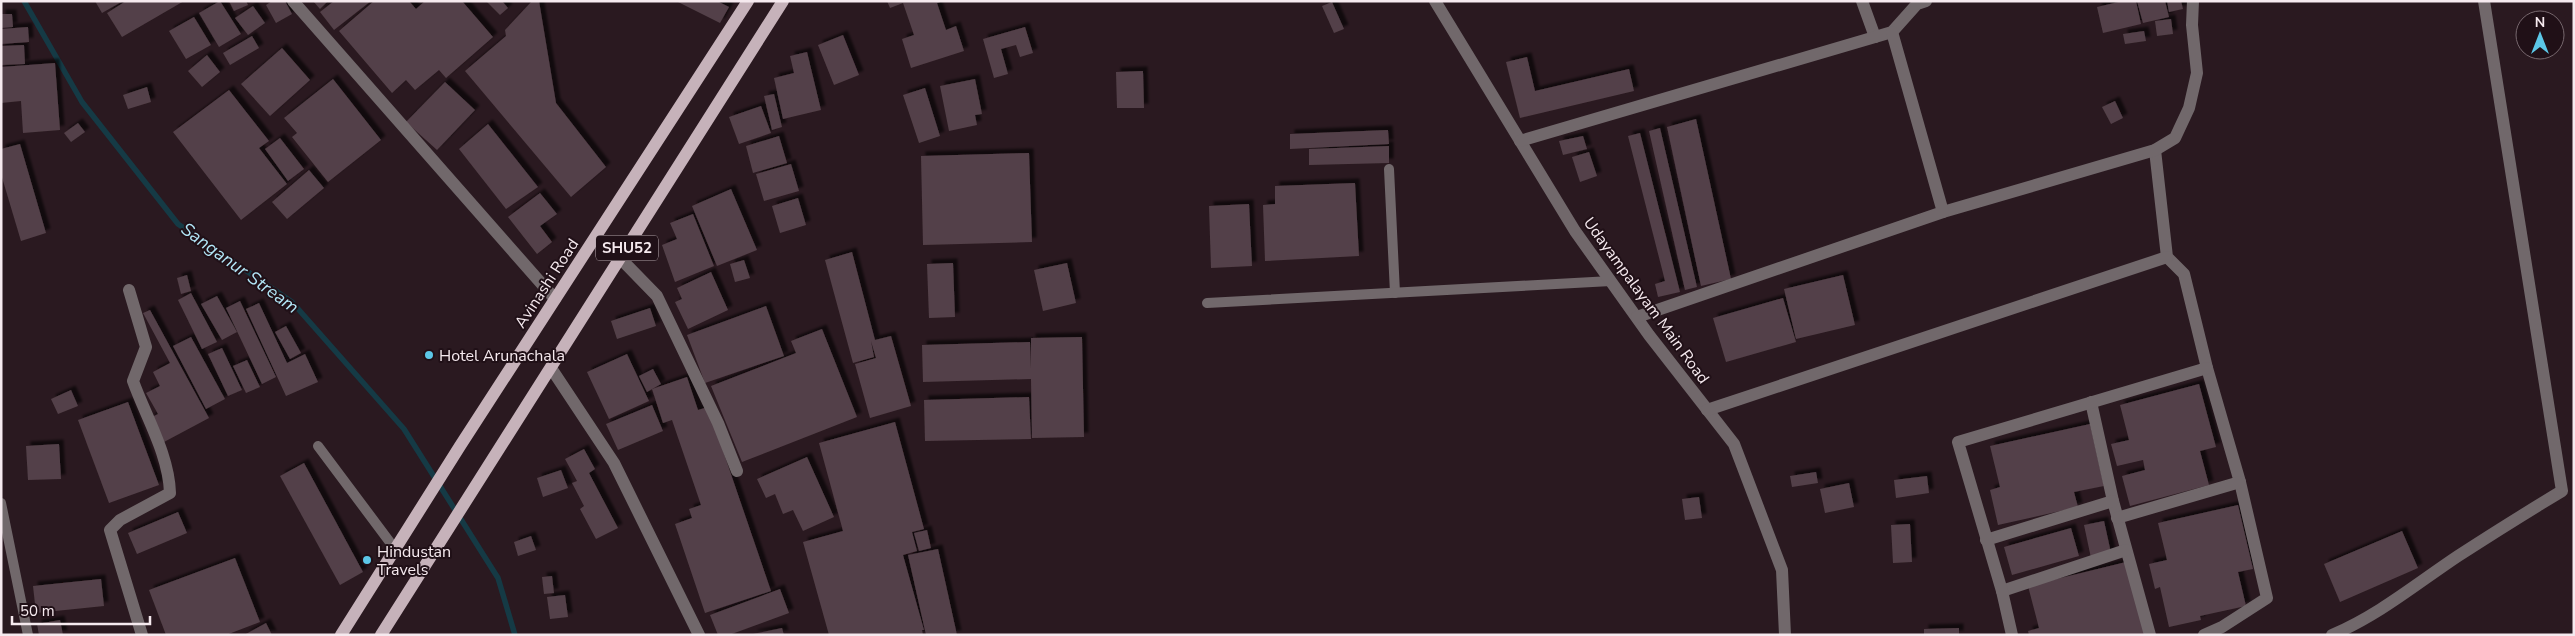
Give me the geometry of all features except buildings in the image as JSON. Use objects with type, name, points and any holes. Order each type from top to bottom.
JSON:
[{"type":"main road","name":"Avinashi Road","points":[[341,635],[423,502],[748,1]]},
{"type":"main road","name":"SHU52","points":[[381,635],[783,1]]},
{"type":"street","points":[[292,1],[556,299]]},
{"type":"street","name":"Udayampalayam Main Road","points":[[1435,1],[1575,231],[1637,317],[1734,444],[1782,570],[1785,635]]},
{"type":"street","points":[[1862,1],[1875,37]]},
{"type":"street","points":[[1520,141],[1892,32],[1917,4],[1926,1]]},
{"type":"street","points":[[1637,317],[1942,212],[2154,150],[2175,138],[2191,100],[2197,73],[2192,25],[2192,1]]},
{"type":"street","points":[[2332,635],[2355,625],[2408,593],[2457,557],[2562,491],[2484,1]]},
{"type":"street","points":[[1892,32],[1942,212]]},
{"type":"street","points":[[2154,150],[2167,257],[2184,274],[2207,368],[2240,482],[2267,598],[2222,627],[2204,635]]},
{"type":"street","points":[[1707,410],[2167,257]]},
{"type":"street","points":[[620,258],[657,296],[718,424],[737,471]]},
{"type":"street","points":[[129,290],[146,347],[133,381],[162,454],[170,481],[170,493],[120,520],[110,530],[142,635]]},
{"type":"street","points":[[551,368],[614,464],[699,635]]},
{"type":"street","points":[[2012,635],[2002,591],[1958,442],[2207,368]]},
{"type":"street","points":[[2091,402],[2117,518],[2150,635]]},
{"type":"street","points":[[2117,518],[2240,482]]},
{"type":"street","points":[[1986,540],[2113,501]]},
{"type":"street","points":[[2002,591],[2126,550]]},
{"type":"lane","points":[[1389,169],[1395,293]]},
{"type":"lane","points":[[1207,303],[1611,281]]},
{"type":"lane","points":[[318,446],[395,549]]},
{"type":"lane","points":[[1,503],[28,635]]},
{"type":"waterway","name":"Sanganur Stream","points":[[24,1],[82,102],[178,224],[292,302],[404,429],[498,578],[515,635]]},
{"type":"place","name":"Hotel Arunachala","points":[[429,355]]},
{"type":"place","name":"Hindustan Travels","points":[[367,560]]}]
